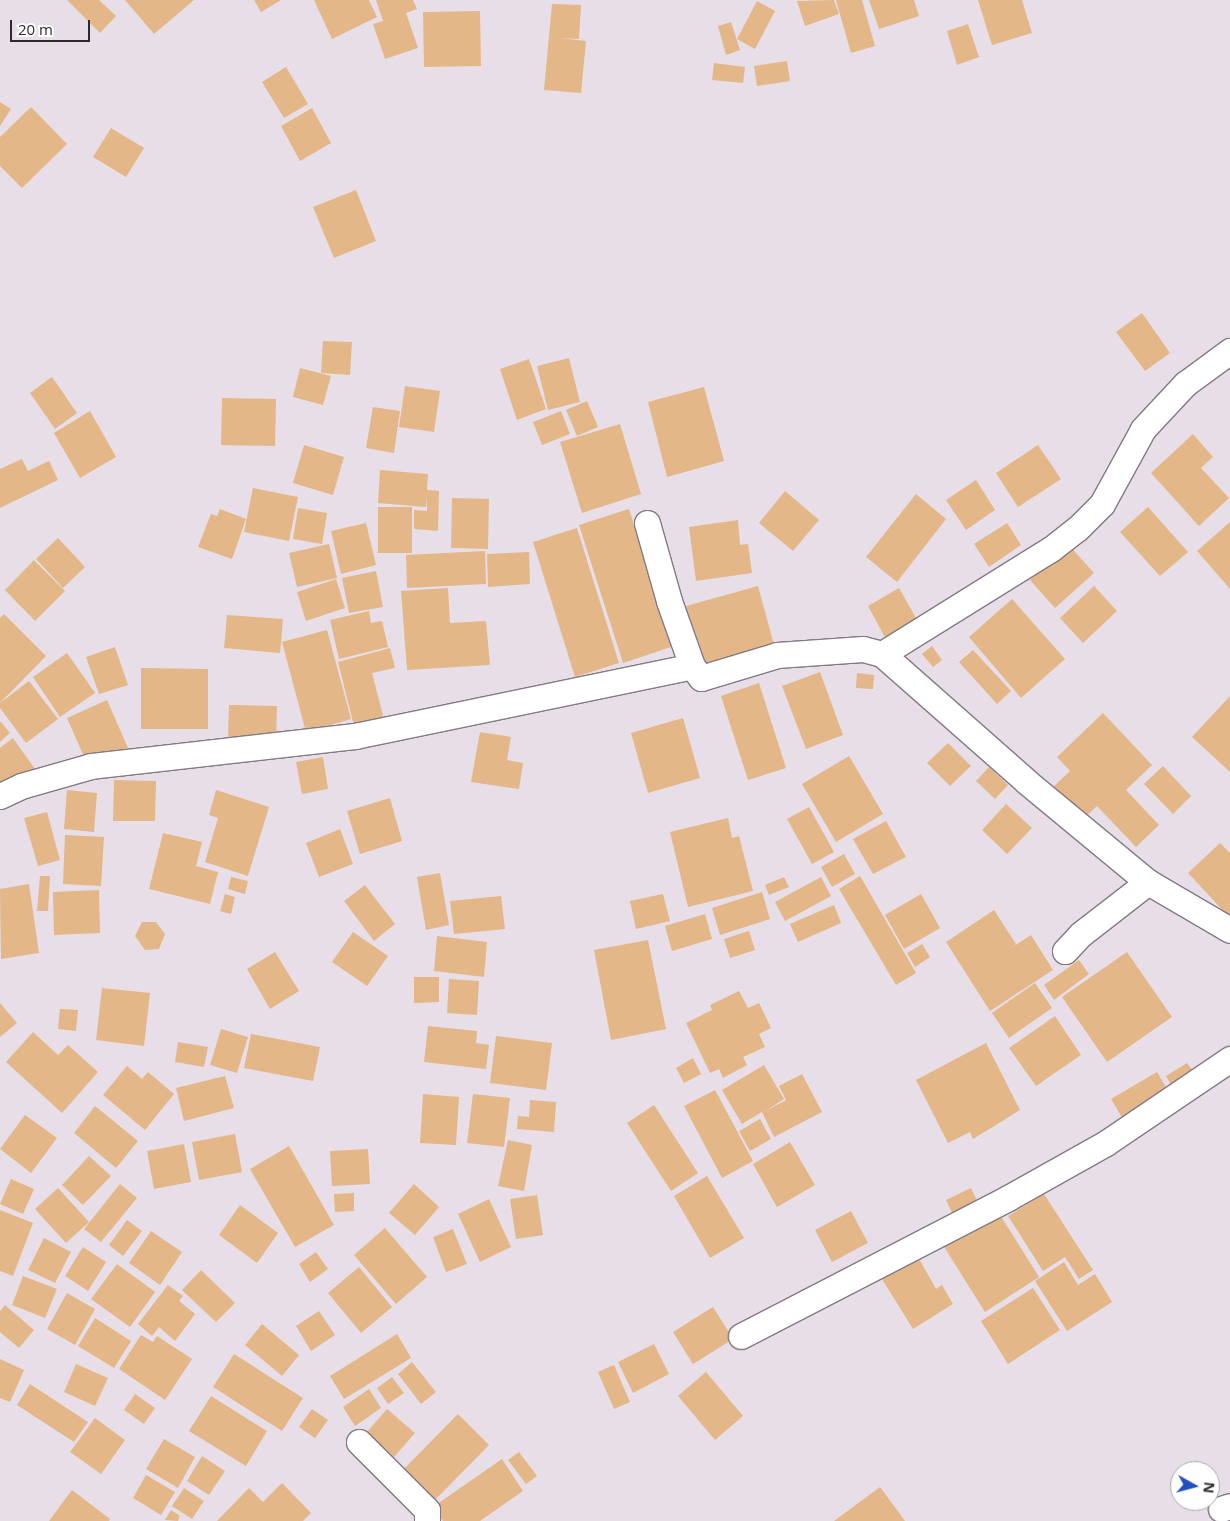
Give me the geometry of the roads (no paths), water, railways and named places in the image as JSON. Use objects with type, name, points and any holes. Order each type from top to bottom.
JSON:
[{"type":"street","points":[[882,654],[1077,529],[1102,504],[1143,429],[1185,384],[1230,351]]},
{"type":"street","points":[[647,523],[669,601],[692,666],[701,678],[777,655],[863,649],[882,654],[1026,782],[1148,882],[1230,930]]},
{"type":"street","points":[[0,796],[21,786],[91,766],[354,736],[692,666]]},
{"type":"street","points":[[1064,951],[1081,934],[1148,882]]},
{"type":"street","points":[[741,1336],[958,1225],[1106,1143],[1230,1058]]},
{"type":"street","points":[[359,1442],[427,1510],[427,1521]]}]
